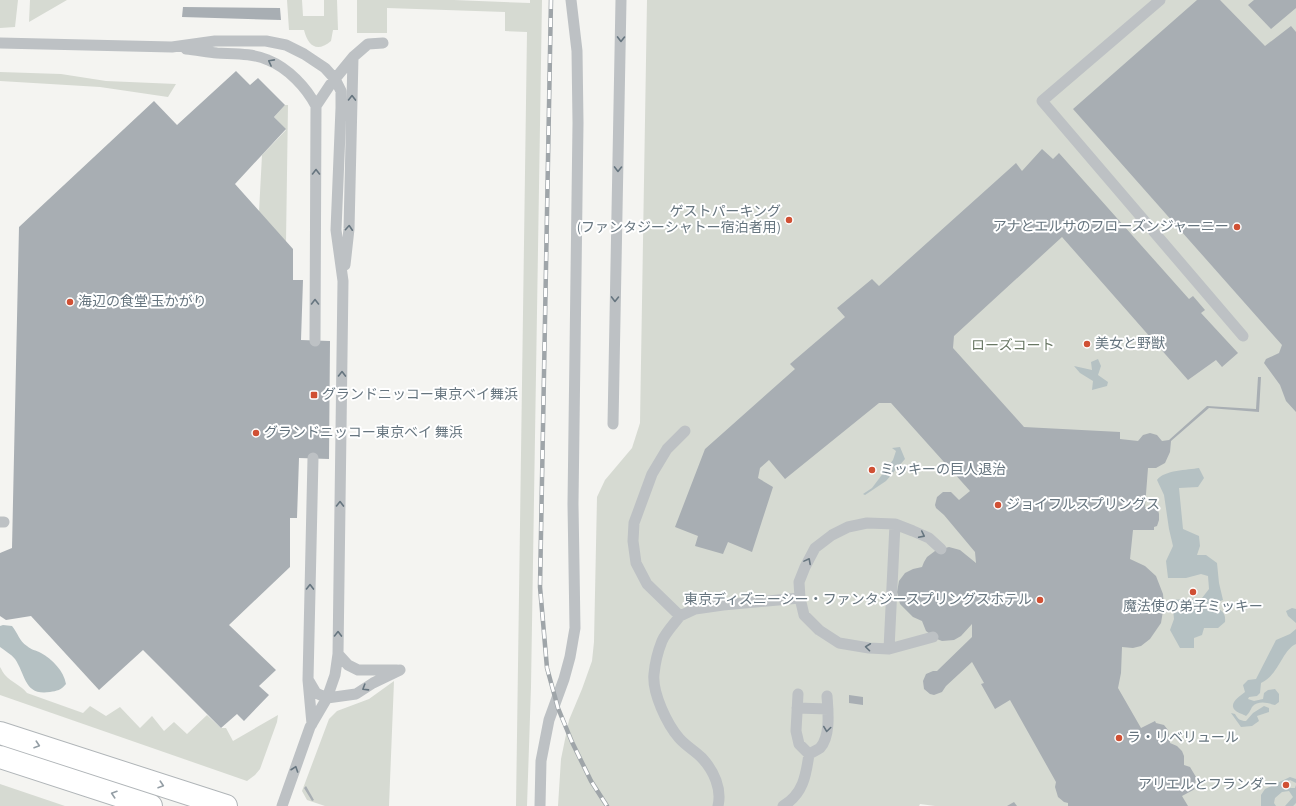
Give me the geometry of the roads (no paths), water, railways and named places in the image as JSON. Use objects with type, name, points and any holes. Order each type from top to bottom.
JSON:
[{"type":"street","points":[[0,733],[226,806]]},
{"type":"street","points":[[0,757],[151,806]]},
{"type":"lane","points":[[540,806],[541,761],[546,734],[549,720],[564,679],[570,657],[575,628],[573,504],[578,123],[577,51],[571,0]]},
{"type":"lane","points":[[613,424],[621,0]]},
{"type":"lane","points":[[1160,0],[1042,101],[1243,336]]},
{"type":"lane","points":[[172,47],[215,40],[266,42],[286,45],[304,54],[325,68],[335,79],[340,90],[341,102],[336,230],[343,281]]},
{"type":"lane","points":[[316,106],[326,89],[353,57],[368,44],[383,43]]},
{"type":"lane","points":[[0,44],[172,47],[249,54],[269,60],[292,75],[309,93],[316,106],[315,340]]},
{"type":"lane","points":[[282,806],[312,724],[327,698],[335,675],[338,654],[343,281],[349,229],[353,57]]},
{"type":"lane","points":[[680,616],[647,584],[636,563],[632,541],[634,523],[652,474],[667,449],[685,431]]},
{"type":"lane","points":[[312,724],[308,680],[313,458]]},
{"type":"lane","points":[[933,637],[889,649],[869,648],[839,643],[819,630],[804,615],[800,598],[799,582],[805,566],[815,548],[848,527],[867,524],[895,524],[929,538],[941,549]]},
{"type":"lane","points":[[889,649],[895,524]]},
{"type":"lane","points":[[718,806],[720,798],[719,790],[710,768],[702,758],[686,745],[676,734],[665,715],[655,688],[653,675],[662,640],[680,616],[695,609],[723,604],[800,598]]},
{"type":"lane","points":[[308,680],[316,693],[327,698],[356,694],[400,670],[358,670],[348,665],[338,654]]},
{"type":"lane","points":[[798,694],[796,732],[799,744],[809,754]]},
{"type":"lane","points":[[809,754],[821,747],[827,735],[827,696]]},
{"type":"lane","points":[[797,708],[828,709]]},
{"type":"lane","points":[[783,806],[795,797],[801,787],[805,778],[809,754]]},
{"type":"railway","points":[[551,0],[540,587],[547,668],[558,708],[572,742],[591,781],[607,806]]},
{"type":"place","name":"ゲストパーキング (ファンタジーシャトー宿泊者用)","points":[[789,220]]},
{"type":"place","name":"アナとエルサのフローズンジャーニー","points":[[1237,227]]},
{"type":"place","name":"海辺の食堂 玉かがり","points":[[70,302]]},
{"type":"place","name":"美女と野獣","points":[[1087,344]]},
{"type":"place","name":"グランドニッコー東京ベイ舞浜","points":[[314,395]]},
{"type":"place","name":"グランドニッコー東京ベイ 舞浜","points":[[256,433]]},
{"type":"place","name":"ミッキーの巨人退治","points":[[872,470]]},
{"type":"place","name":"ジョイフルスプリングス","points":[[998,505]]},
{"type":"place","name":"魔法使の弟子ミッキー","points":[[1193,592]]},
{"type":"place","name":"東京ディズニーシー・ファンタジースプリングスホテル","points":[[1040,600]]},
{"type":"place","name":"ラ・リベリュール","points":[[1119,738]]},
{"type":"place","name":"アリエルとフランダー","points":[[1286,785]]},
{"type":"park label","name":"ローズコート","points":[[1013,346]]}]
